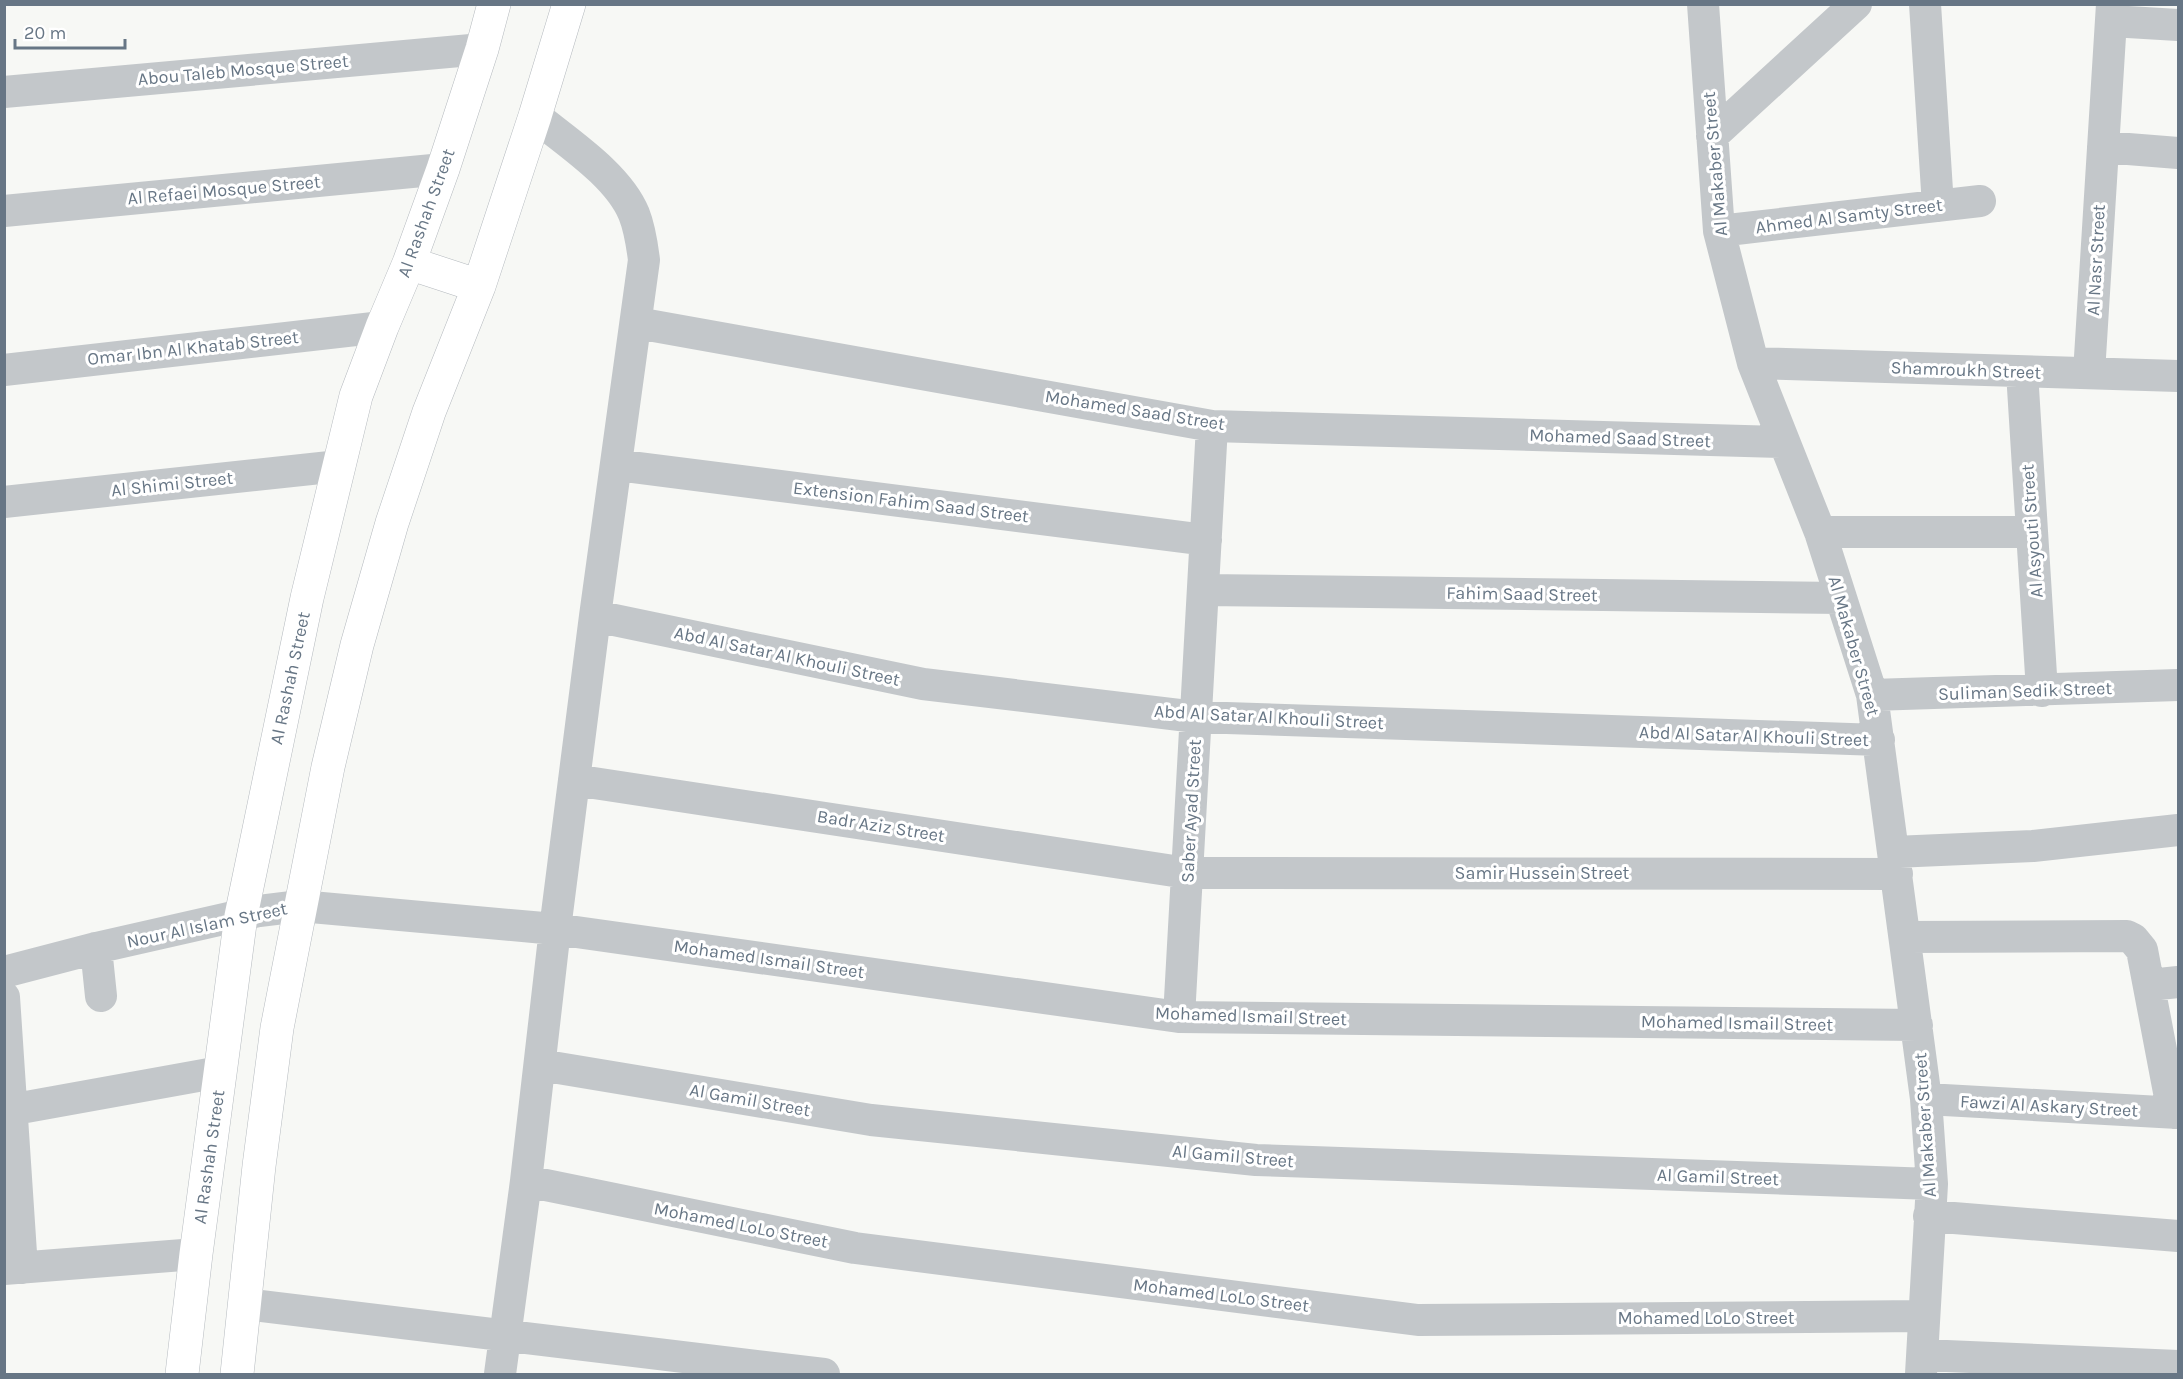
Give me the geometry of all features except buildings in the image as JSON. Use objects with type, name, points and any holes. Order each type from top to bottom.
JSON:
[{"type":"main road","name":"Al Rashah Street","points":[[182,1374],[241,916],[307,598],[356,396],[409,263],[443,169],[482,49],[494,4]]},
{"type":"main road","points":[[237,1374],[259,1166],[277,1028],[328,767],[357,645],[392,523],[429,412],[479,286],[569,4]]},
{"type":"main road","points":[[409,263],[479,286]]},
{"type":"street","name":"Al Makaber Street","points":[[1703,4],[1719,231],[1753,363],[1820,532],[1872,695],[1926,1099],[1932,1184],[1922,1365]]},
{"type":"street","points":[[1712,136],[1856,4]]},
{"type":"street","points":[[1925,4],[1938,206]]},
{"type":"street","points":[[2112,13],[2178,26]]},
{"type":"street","name":"Al Nasr Street","points":[[2090,373],[2112,13]]},
{"type":"street","name":"Abou Taleb Mosque Street","points":[[4,92],[482,49]]},
{"type":"street","points":[[500,1374],[595,616],[644,260],[641,236],[633,212],[621,191],[604,173],[535,116]]},
{"type":"street","points":[[2103,147],[2178,153]]},
{"type":"street","name":"Al Refaei Mosque Street","points":[[4,211],[443,169]]},
{"type":"street","name":"Ahmed Al Samty Street","points":[[1719,231],[1980,201]]},
{"type":"street","name":"Mohamed Saad Street","points":[[637,323],[1212,426],[1784,442]]},
{"type":"street","name":"Omar Ibn Al Khatab Street","points":[[4,370],[382,327]]},
{"type":"street","name":"Shamroukh Street","points":[[1753,363],[2178,376]]},
{"type":"street","name":"Al Asyouti Street","points":[[2022,372],[2042,691]]},
{"type":"street","name":"Saber Ayad Street","points":[[1179,1017],[1212,426]]},
{"type":"street","name":"Extension Fahim Saad Street","points":[[616,465],[1206,540]]},
{"type":"street","name":"Al Shimi Street","points":[[4,502],[339,466]]},
{"type":"street","points":[[1820,532],[2032,532]]},
{"type":"street","name":"Fahim Saad Street","points":[[1203,590],[1841,598]]},
{"type":"street","name":"Abd Al Satar Al Khouli Street","points":[[595,616],[923,684],[1196,717],[1879,740]]},
{"type":"street","name":"Suliman Sedik Street","points":[[1872,695],[2178,685]]},
{"type":"street","name":"Badr Aziz Street","points":[[574,780],[1187,873]]},
{"type":"street","name":"Samir Hussein Street","points":[[1187,873],[1895,863],[2178,830]]},
{"type":"street","name":"Nour Al Islam Street","points":[[4,972],[96,948],[259,911],[300,906],[555,929]]},
{"type":"street","name":"Mohamed Ismail Street","points":[[555,929],[1179,1017],[1917,1025]]},
{"type":"street","name":"Fawzi Al Askary Street","points":[[1906,937],[2127,936],[2133,939],[2142,950],[2164,983],[2176,1113],[1926,1099]]},
{"type":"street","points":[[96,948],[101,996]]},
{"type":"street","points":[[4,997],[13,1269],[196,1254]]},
{"type":"street","name":"Al Gamil Street","points":[[540,1065],[871,1120],[1257,1160],[1932,1184]]},
{"type":"street","points":[[8,1110],[220,1072]]},
{"type":"street","name":"Mohamed LoLo Street","points":[[526,1181],[855,1248],[1418,1320],[1924,1316]]},
{"type":"street","points":[[1929,1216],[2178,1236]]},
{"type":"street","points":[[245,1304],[824,1374]]},
{"type":"street","points":[[1922,1365],[2178,1366]]}]
